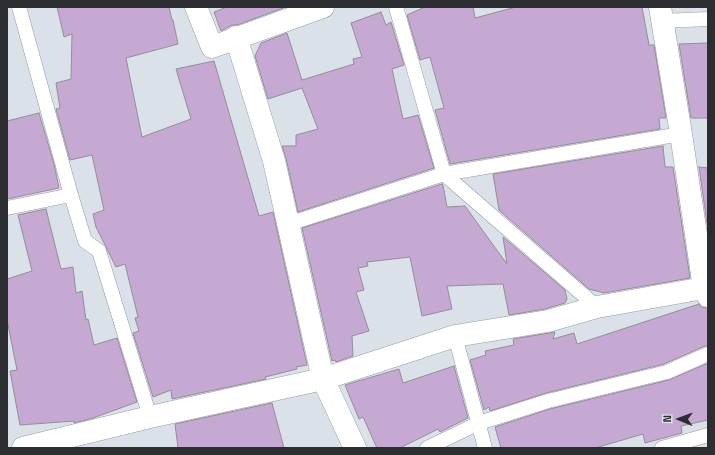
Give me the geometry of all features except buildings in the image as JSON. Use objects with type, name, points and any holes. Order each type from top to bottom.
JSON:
[{"type":"street","points":[[196,7],[212,47],[311,9]]},
{"type":"street","points":[[23,448],[150,417],[323,379],[455,336],[548,321],[597,307],[707,291],[661,14]]},
{"type":"street","points":[[236,37],[274,161],[323,379],[355,448]]},
{"type":"lane","points":[[19,7],[71,195],[86,241],[99,251],[150,417]]},
{"type":"lane","points":[[396,7],[444,174],[597,307]]},
{"type":"lane","points":[[661,14],[708,20]]},
{"type":"lane","points":[[288,224],[444,174],[681,134]]},
{"type":"lane","points":[[7,208],[71,195]]},
{"type":"lane","points":[[455,336],[485,448]]},
{"type":"lane","points":[[427,448],[479,423],[548,402],[667,372],[708,354]]},
{"type":"lane","points":[[662,448],[708,435]]}]
